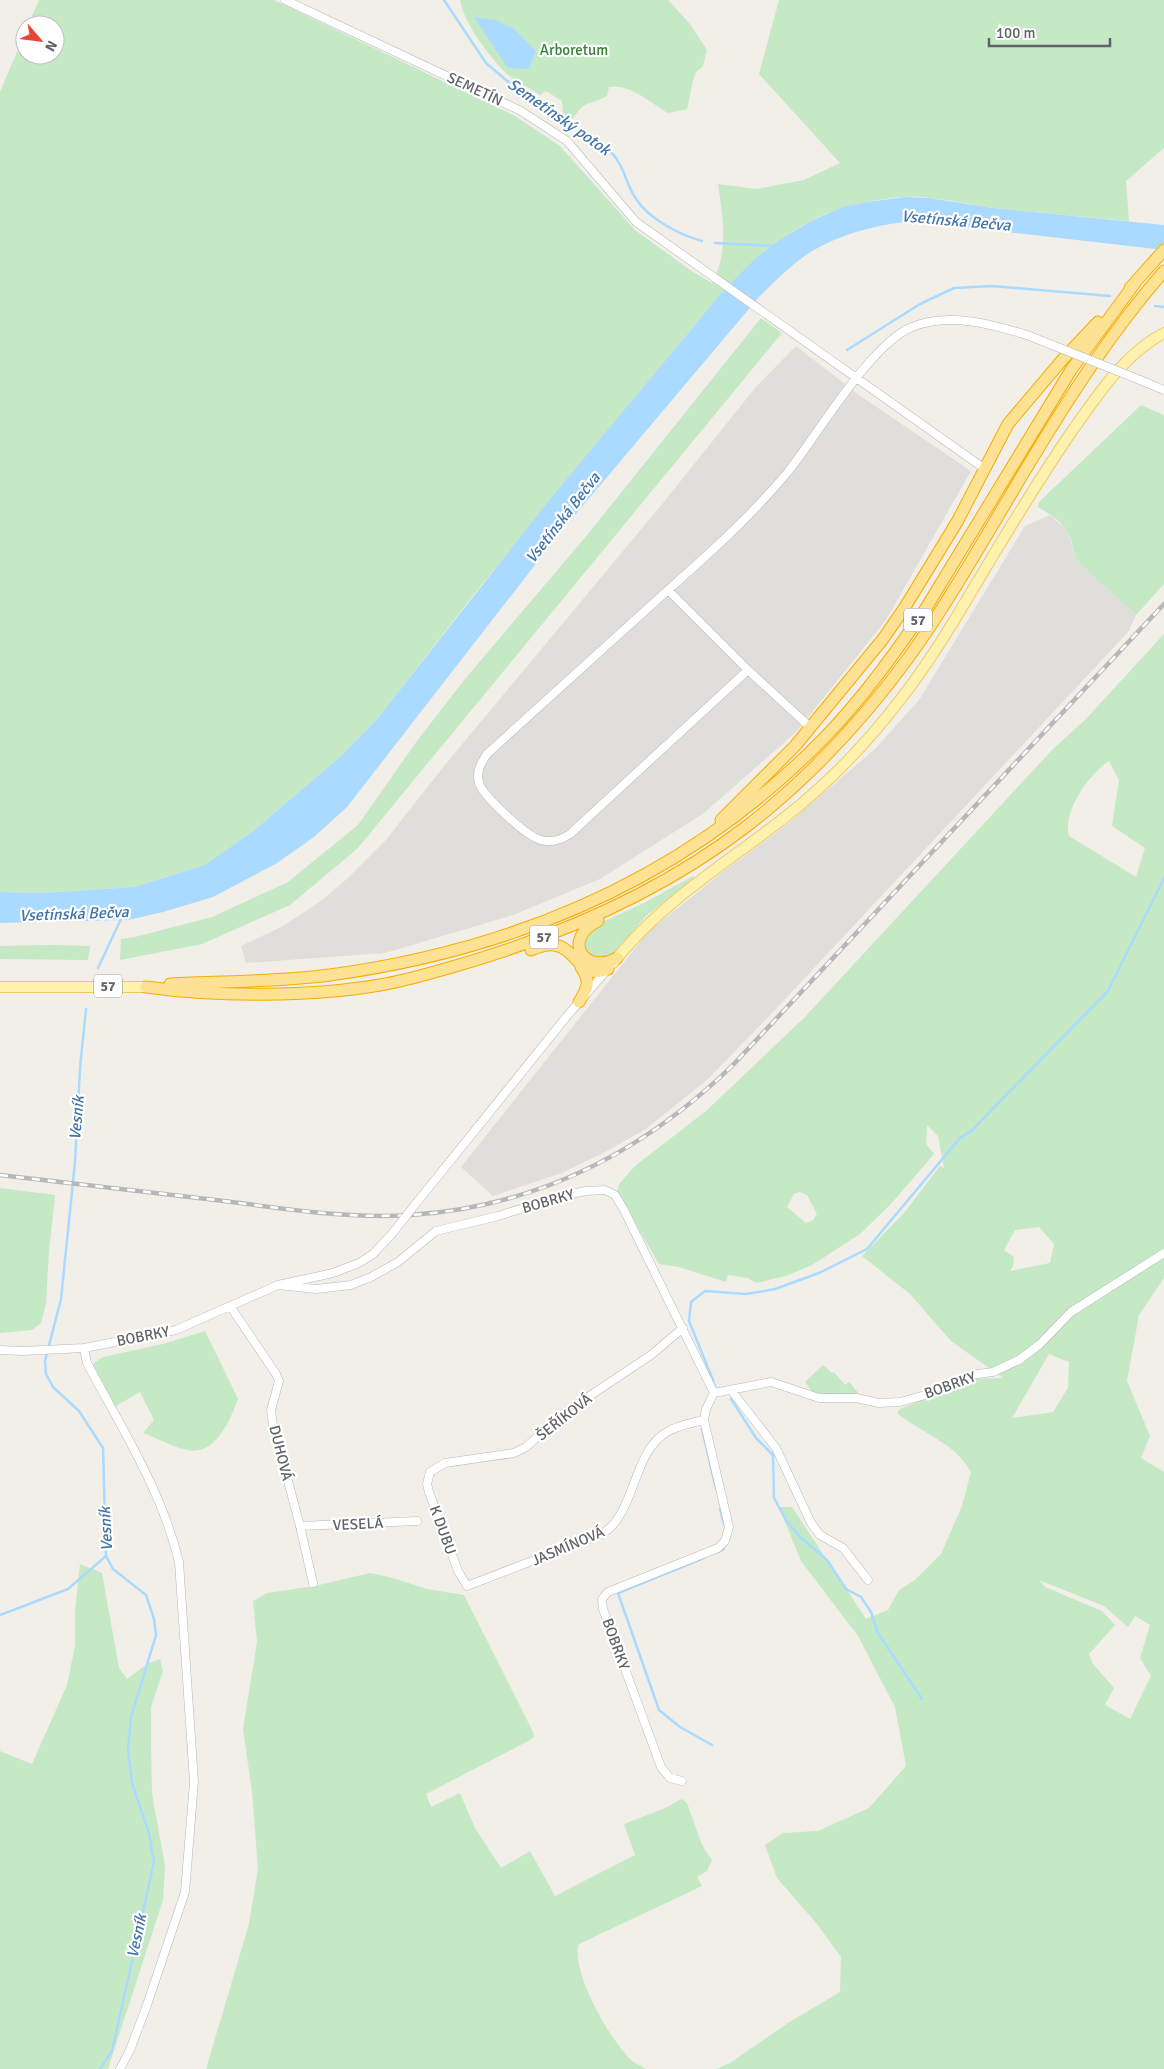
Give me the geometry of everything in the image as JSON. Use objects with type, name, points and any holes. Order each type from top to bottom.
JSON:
[{"type":"highway","name":"57","points":[[146,987],[166,984],[274,981],[329,975],[412,961],[481,943],[542,922],[626,886],[700,843],[739,815],[808,754],[860,699],[902,644],[926,608],[1071,370],[1135,283],[1164,250]]},
{"type":"highway","name":"57","points":[[146,987],[189,992],[257,994],[322,992],[367,988],[415,977],[476,960],[582,922],[665,880],[708,854],[748,825],[787,792],[836,745],[879,696],[912,653],[950,595],[1083,377],[1111,336],[1164,271]]},
{"type":"highway","points":[[626,886],[723,818],[811,728],[883,640],[906,607],[957,522],[1008,424],[1135,283]]},
{"type":"highway","points":[[599,972],[586,958],[580,947],[580,937],[584,930],[631,906],[665,880]]},
{"type":"highway","points":[[415,977],[475,967],[548,944],[566,949],[588,970],[599,972]]},
{"type":"highway","points":[[599,972],[604,963],[617,958]]},
{"type":"highway","points":[[577,961],[588,979],[587,987],[579,1002]]},
{"type":"main road","points":[[617,958],[646,924],[672,902],[784,818],[827,782],[887,717],[938,646],[1022,507],[1086,412],[1106,385],[1135,353],[1164,332]]},
{"type":"main road","name":"57","points":[[0,987],[146,987]]},
{"type":"street","name":"SEMETÍN","points":[[285,0],[522,111],[567,141],[636,222],[985,469]]},
{"type":"street","points":[[748,670],[562,840],[551,842],[530,836],[486,794],[480,784],[478,774],[481,762],[487,754],[736,530],[787,472],[885,345],[902,332],[913,326],[926,323],[963,320],[994,326],[1027,335],[1164,390]]},
{"type":"street","points":[[668,590],[748,670],[811,728]]},
{"type":"street","name":"BOBRKY","points":[[0,1350],[84,1348],[176,1330],[278,1285],[353,1266],[373,1254],[391,1235],[579,1002],[599,972]]},
{"type":"street","name":"BOBRKY","points":[[278,1285],[316,1289],[352,1285],[398,1262],[436,1231],[498,1216],[561,1196],[586,1190],[606,1190],[615,1195],[624,1210],[714,1393],[771,1382],[819,1398],[856,1398],[879,1403],[900,1402],[929,1394],[970,1375],[993,1372],[1019,1360],[1040,1344],[1071,1312],[1164,1253]]},
{"type":"street","name":"DUHOVÁ","points":[[230,1306],[279,1381],[271,1410],[273,1425],[313,1583]]},
{"type":"street","name":"ŠEŘÍKOVÁ","points":[[430,1472],[445,1463],[514,1453],[526,1447],[564,1413],[650,1355],[683,1328]]},
{"type":"street","points":[[84,1348],[87,1363],[147,1478],[174,1542],[179,1562],[194,1782],[185,1892],[137,2032],[120,2069]]},
{"type":"street","points":[[731,1390],[776,1448],[811,1523],[820,1535],[843,1548],[868,1580]]},
{"type":"street","points":[[704,1420],[706,1410],[714,1393]]},
{"type":"street","name":"BOBRKY","points":[[682,1781],[670,1778],[661,1767],[603,1609],[602,1599],[608,1592],[718,1548],[725,1541],[729,1527],[704,1420]]},
{"type":"street","name":"JASMÍNOVÁ","points":[[467,1586],[602,1534],[617,1520],[625,1507],[642,1464],[657,1440],[667,1432],[678,1427],[704,1420]]},
{"type":"street","name":"K DUBU","points":[[430,1472],[427,1484],[429,1492],[458,1571],[467,1586]]},
{"type":"street","name":"VESELÁ","points":[[300,1526],[417,1521]]},
{"type":"shaded area","points":[[796,346],[859,395],[971,471],[886,620],[796,732],[704,813],[600,879],[513,915],[385,953],[246,963],[241,946],[283,926],[321,901],[349,877],[385,841],[444,766],[663,503],[755,388]]},
{"type":"shaded area","points":[[1050,515],[1068,531],[1078,562],[1136,615],[1129,631],[708,1079],[646,1129],[605,1152],[562,1173],[493,1196],[461,1167],[648,932],[724,871],[785,826],[875,749],[919,700],[1025,526]]},
{"type":"green space","points":[[39,0],[274,0],[515,116],[560,146],[635,230],[690,270],[712,283],[721,259],[723,247],[723,222],[718,184],[757,189],[804,180],[840,163],[759,74],[779,0],[1164,0],[1164,148],[1126,181],[1129,221],[994,208],[930,198],[901,197],[868,202],[836,210],[792,232],[745,270],[703,316],[475,593],[377,719],[340,757],[253,831],[205,865],[134,887],[42,893],[0,892],[0,92],[15,57],[15,65],[65,65],[65,15],[32,15]]},
{"type":"green space","name":"Arboretum","points":[[460,0],[668,0],[690,24],[707,50],[703,66],[696,72],[687,109],[668,113],[632,91],[624,88],[609,87],[607,96],[581,108],[573,119],[563,114],[562,101],[546,91],[540,95],[505,72],[491,57],[466,19]]},
{"type":"green space","points":[[761,318],[782,333],[357,849],[290,905],[202,944],[120,960],[121,939],[212,917],[288,882],[358,825],[417,741],[465,679],[588,534]]},
{"type":"green space","points":[[1141,405],[1164,415],[1164,584],[1136,615],[1078,562],[1072,542],[1064,527],[1054,517],[1038,507],[1039,502]]},
{"type":"green space","points":[[1164,634],[1164,1278],[1139,1315],[1127,1381],[1150,1436],[1141,1458],[1164,1472],[1164,2069],[716,2069],[730,2063],[788,2023],[840,1992],[841,1957],[817,1924],[777,1878],[765,1845],[783,1833],[818,1831],[869,1808],[906,1766],[895,1707],[858,1636],[801,1561],[779,1507],[792,1507],[866,1619],[888,1610],[899,1590],[915,1580],[941,1554],[962,1506],[971,1472],[956,1453],[897,1413],[900,1409],[972,1379],[1003,1378],[951,1341],[910,1294],[862,1256],[904,1213],[940,1166],[944,1168],[938,1136],[927,1125],[926,1144],[934,1154],[890,1205],[860,1234],[812,1265],[786,1276],[756,1283],[748,1278],[728,1275],[726,1282],[679,1267],[659,1264],[617,1192],[619,1184],[635,1166],[706,1111],[804,1018],[1052,750],[1085,720]],"holes":[[[1109,761],[1119,780],[1112,826],[1145,848],[1136,877],[1069,836],[1069,816],[1073,805],[1086,784]],[[800,1192],[807,1195],[817,1214],[813,1220],[806,1223],[787,1207],[794,1194]],[[1039,1227],[1054,1244],[1050,1263],[1010,1271],[1013,1266],[1014,1257],[1004,1250],[1015,1230]],[[1049,1354],[1069,1362],[1068,1388],[1053,1412],[1012,1418]],[[1039,1580],[1104,1606],[1128,1627],[1135,1616],[1150,1625],[1140,1658],[1151,1676],[1130,1719],[1105,1705],[1114,1688],[1093,1664],[1089,1654],[1115,1625],[1102,1611],[1045,1587]]]},
{"type":"green space","points":[[693,876],[694,878],[646,916],[612,955],[594,959],[585,949],[584,940],[596,925],[644,903]]},
{"type":"green space","points":[[0,946],[90,946],[88,960],[0,959]]},
{"type":"green space","points":[[0,1188],[55,1195],[46,1303],[41,1323],[32,1330],[0,1333]]},
{"type":"green space","points":[[205,1331],[238,1399],[226,1426],[214,1442],[206,1448],[187,1450],[143,1433],[154,1420],[140,1392],[114,1407],[93,1364],[103,1357],[163,1344]]},
{"type":"green space","points":[[823,1365],[832,1373],[834,1372],[845,1385],[849,1382],[859,1394],[824,1396],[813,1393],[805,1382]]},
{"type":"green space","points":[[80,1564],[102,1573],[119,1668],[127,1679],[147,1664],[160,1659],[163,1671],[151,1707],[151,1746],[152,1794],[165,1866],[163,1900],[108,2069],[0,2069],[0,1751],[32,1764],[67,1685],[75,1646],[75,1611]]},
{"type":"green space","points":[[370,1573],[427,1589],[464,1595],[533,1732],[534,1737],[530,1740],[426,1794],[431,1807],[460,1793],[475,1828],[501,1868],[530,1851],[555,1896],[635,1855],[624,1824],[663,1809],[682,1799],[687,1803],[702,1845],[712,1860],[707,1871],[697,1877],[702,1886],[579,1944],[580,1971],[603,2021],[622,2049],[632,2060],[646,2069],[206,2069],[249,1924],[258,1869],[252,1792],[243,1729],[257,1642],[253,1601],[267,1593],[315,1586]]},
{"type":"water","points":[[474,17],[495,20],[513,28],[536,51],[529,68],[507,67]]},
{"type":"water","name":"Vsetínská Bečva","points":[[905,197],[929,198],[993,208],[1164,225],[1164,250],[911,221],[849,234],[806,255],[759,297],[559,534],[347,807],[314,837],[277,863],[213,897],[163,912],[128,920],[0,923],[0,892],[42,893],[134,887],[205,865],[253,831],[340,757],[377,719],[551,498],[723,291],[756,258],[781,239],[811,221],[843,207]]},
{"type":"waterway","name":"Semetínský potok","points":[[444,0],[486,63],[506,80],[610,151],[619,163],[636,199],[649,213],[684,235],[702,241]]},
{"type":"waterway","name":"Semetínský potok","points":[[715,243],[775,246]]},
{"type":"waterway","points":[[847,350],[920,304],[954,288],[992,286],[1110,296]]},
{"type":"waterway","points":[[1155,306],[1164,307]]},
{"type":"waterway","points":[[712,1382],[713,1380],[689,1321],[691,1302],[705,1291],[746,1294],[775,1289],[819,1273],[867,1249],[960,1138],[971,1131],[1108,991],[1164,878]]},
{"type":"waterway","name":"Vesník","points":[[98,968],[121,919]]},
{"type":"waterway","name":"Vesník","points":[[86,1009],[80,1068],[75,1162],[61,1299],[45,1361],[46,1374],[53,1387],[79,1411],[103,1448],[106,1556],[113,1569],[146,1595],[154,1619],[156,1635],[131,1717],[128,1750],[132,1783],[149,1833],[154,1862],[112,2051],[100,2069]]},
{"type":"waterway","points":[[713,1381],[716,1389]]},
{"type":"waterway","points":[[731,1399],[756,1438],[773,1455],[774,1498],[787,1522],[800,1537],[827,1560],[846,1589],[861,1597],[871,1612],[878,1633],[922,1699]]},
{"type":"waterway","points":[[702,1429],[716,1489]]},
{"type":"waterway","points":[[720,1509],[724,1524]]},
{"type":"waterway","points":[[718,1552],[724,1549]]},
{"type":"waterway","points":[[0,1615],[68,1589],[106,1556]]},
{"type":"waterway","points":[[704,1558],[618,1593],[659,1710],[680,1727],[712,1745]]},
{"type":"railway","points":[[0,1175],[317,1213],[387,1216],[457,1210],[501,1201],[544,1187],[585,1170],[624,1149],[662,1125],[698,1097],[732,1066],[1164,604]]}]
